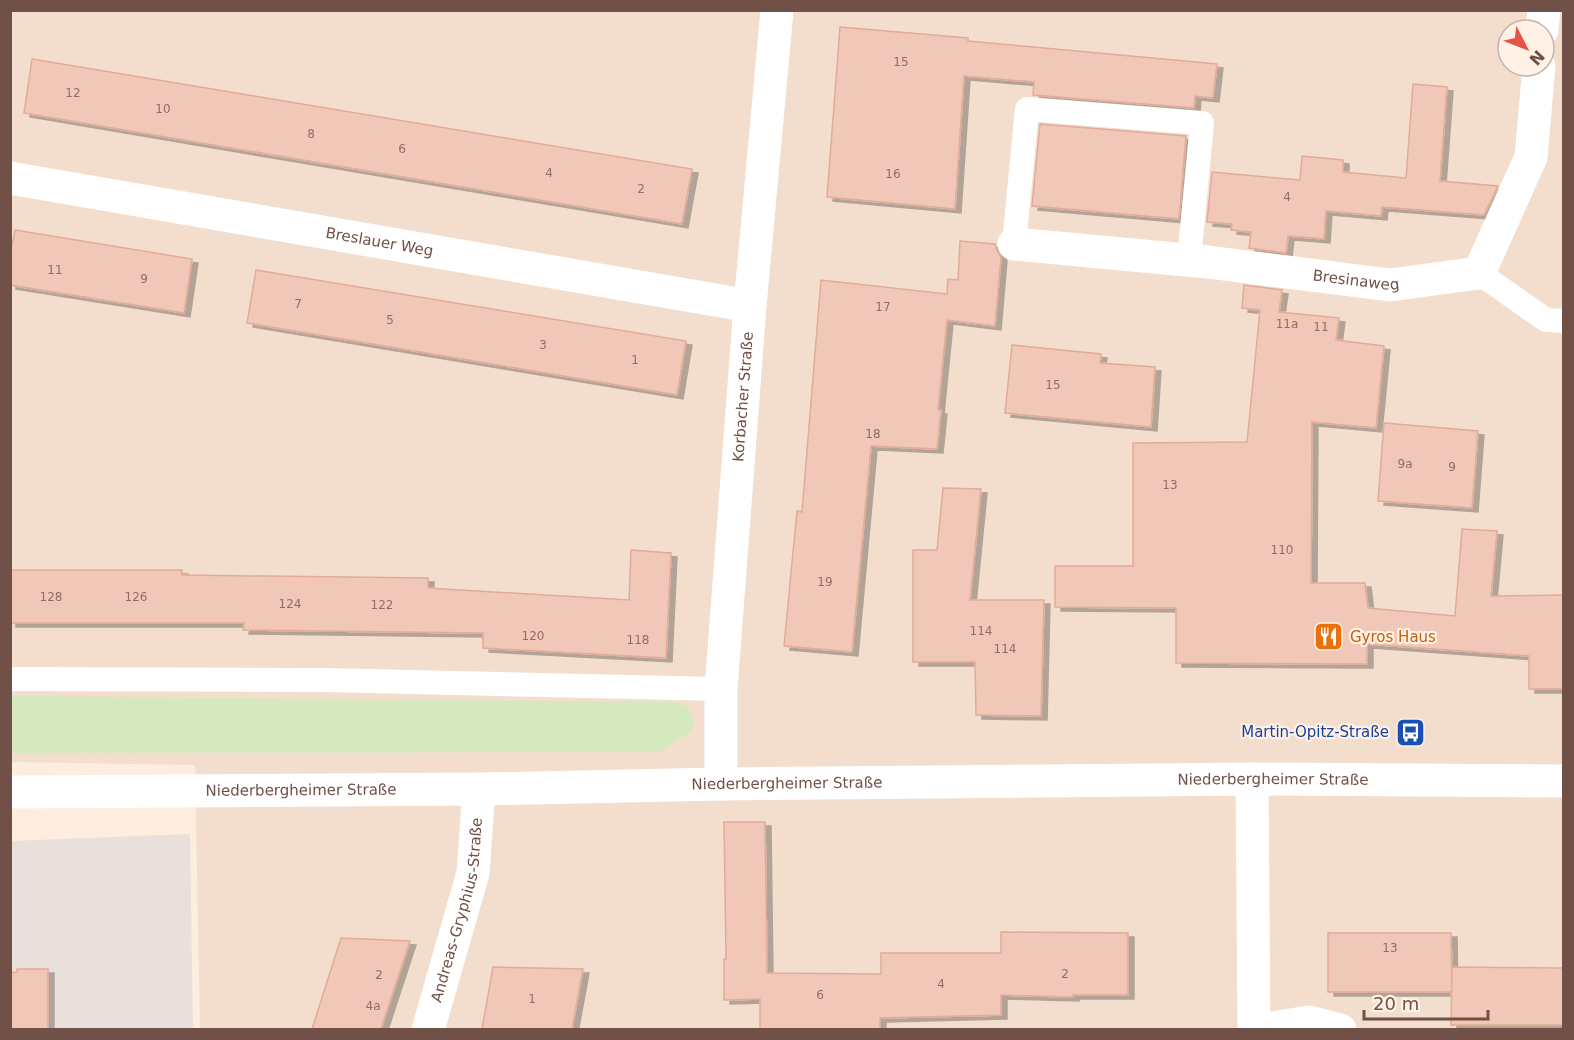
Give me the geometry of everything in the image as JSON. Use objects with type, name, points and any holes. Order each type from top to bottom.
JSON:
[{"type":"street","name":"Korbacher Straße","points":[[722,784],[721,689],[750,306],[777,10]]},
{"type":"street","points":[[1479,273],[1531,158],[1538,78]]},
{"type":"street","name":"Breslauer Weg","points":[[10,178],[750,306]]},
{"type":"street","name":"Bresinaweg","points":[[1014,244],[1189,260],[1390,285],[1479,273]]},
{"type":"street","points":[[1252,779],[1254,1029]]},
{"type":"street","name":"Niederbergheimer Straße","points":[[10,792],[479,789],[722,784],[1252,779],[1563,781]]},
{"type":"street","name":"Andreas-Gryphius-Straße","points":[[428,1029],[473,873],[479,789]]},
{"type":"street","points":[[1261,1029],[1309,1022],[1340,1029]]},
{"type":"lane","points":[[1014,244],[1027,109],[1202,123],[1189,260]]},
{"type":"lane","points":[[1479,273],[1546,320],[1563,321]]},
{"type":"lane","points":[[10,679],[323,680],[721,689]]},
{"type":"shaded area","points":[[11,11],[1563,11],[1563,1029],[200,1029],[195,765],[11,762]]},
{"type":"shaded area","points":[[190,834],[193,1029],[11,1029],[10,841]]},
{"type":"green space","points":[[11,696],[677,702],[688,707],[694,721],[691,731],[660,752],[11,753]]},
{"type":"building","points":[[840,27],[1217,64],[1213,98],[1195,96],[1194,108],[1033,95],[1034,82],[964,76],[955,209],[827,197]]},
{"type":"building","points":[[32,59],[692,169],[682,224],[24,113]]},
{"type":"building","points":[[1413,84],[1447,87],[1440,181],[1498,186],[1484,215],[1382,207],[1381,216],[1326,211],[1324,239],[1288,236],[1286,253],[1249,248],[1251,232],[1231,230],[1232,224],[1207,222],[1212,172],[1300,180],[1302,156],[1343,160],[1343,172],[1406,178]]},
{"type":"building","points":[[1040,124],[1186,136],[1179,219],[1032,206]]},
{"type":"building","points":[[15,230],[192,259],[184,313],[10,285],[10,256]]},
{"type":"building","points":[[960,241],[995,244],[1001,257],[995,326],[947,320],[938,410],[941,410],[937,449],[871,446],[852,652],[784,646],[797,511],[802,512],[821,280],[947,294],[948,279],[958,280]]},
{"type":"building","points":[[256,270],[686,341],[677,395],[247,323]]},
{"type":"building","points":[[1244,285],[1282,290],[1279,312],[1339,318],[1336,340],[1384,346],[1376,428],[1312,422],[1311,583],[1365,583],[1368,608],[1455,616],[1462,529],[1497,531],[1491,596],[1563,595],[1563,689],[1529,689],[1529,656],[1367,644],[1367,664],[1176,663],[1176,608],[1055,607],[1055,566],[1133,566],[1133,443],[1247,442],[1260,310],[1242,308]]},
{"type":"building","points":[[1012,345],[1101,354],[1100,363],[1155,367],[1151,427],[1005,413]]},
{"type":"building","points":[[1384,423],[1478,431],[1472,508],[1378,501]]},
{"type":"building","points":[[943,488],[981,489],[970,600],[1044,600],[1041,716],[976,715],[975,662],[913,662],[913,550],[937,550]]},
{"type":"building","points":[[631,550],[671,553],[666,658],[483,648],[483,633],[243,630],[244,623],[10,623],[10,570],[182,570],[182,575],[428,578],[428,588],[629,600]]},
{"type":"building","points":[[724,822],[765,822],[767,973],[881,974],[881,953],[1001,953],[1001,932],[1128,933],[1128,995],[1073,995],[1073,997],[1001,995],[1001,1015],[880,1018],[880,1029],[760,1029],[760,999],[724,1000],[724,959],[726,959]]},
{"type":"building","points":[[1328,933],[1451,933],[1452,992],[1328,992]]},
{"type":"building","points":[[341,938],[410,941],[381,1029],[312,1029]]},
{"type":"building","points":[[493,967],[583,969],[572,1029],[482,1029]]},
{"type":"building","points":[[1452,967],[1563,968],[1563,1025],[1451,1025]]},
{"type":"building","points":[[17,969],[48,969],[48,1029],[10,1029],[10,973],[17,972]]},
{"type":"place","name":"Gyros Haus","points":[[1329,637]]},
{"type":"place","name":"Martin-Opitz-Straße","points":[[1410,732]]}]
